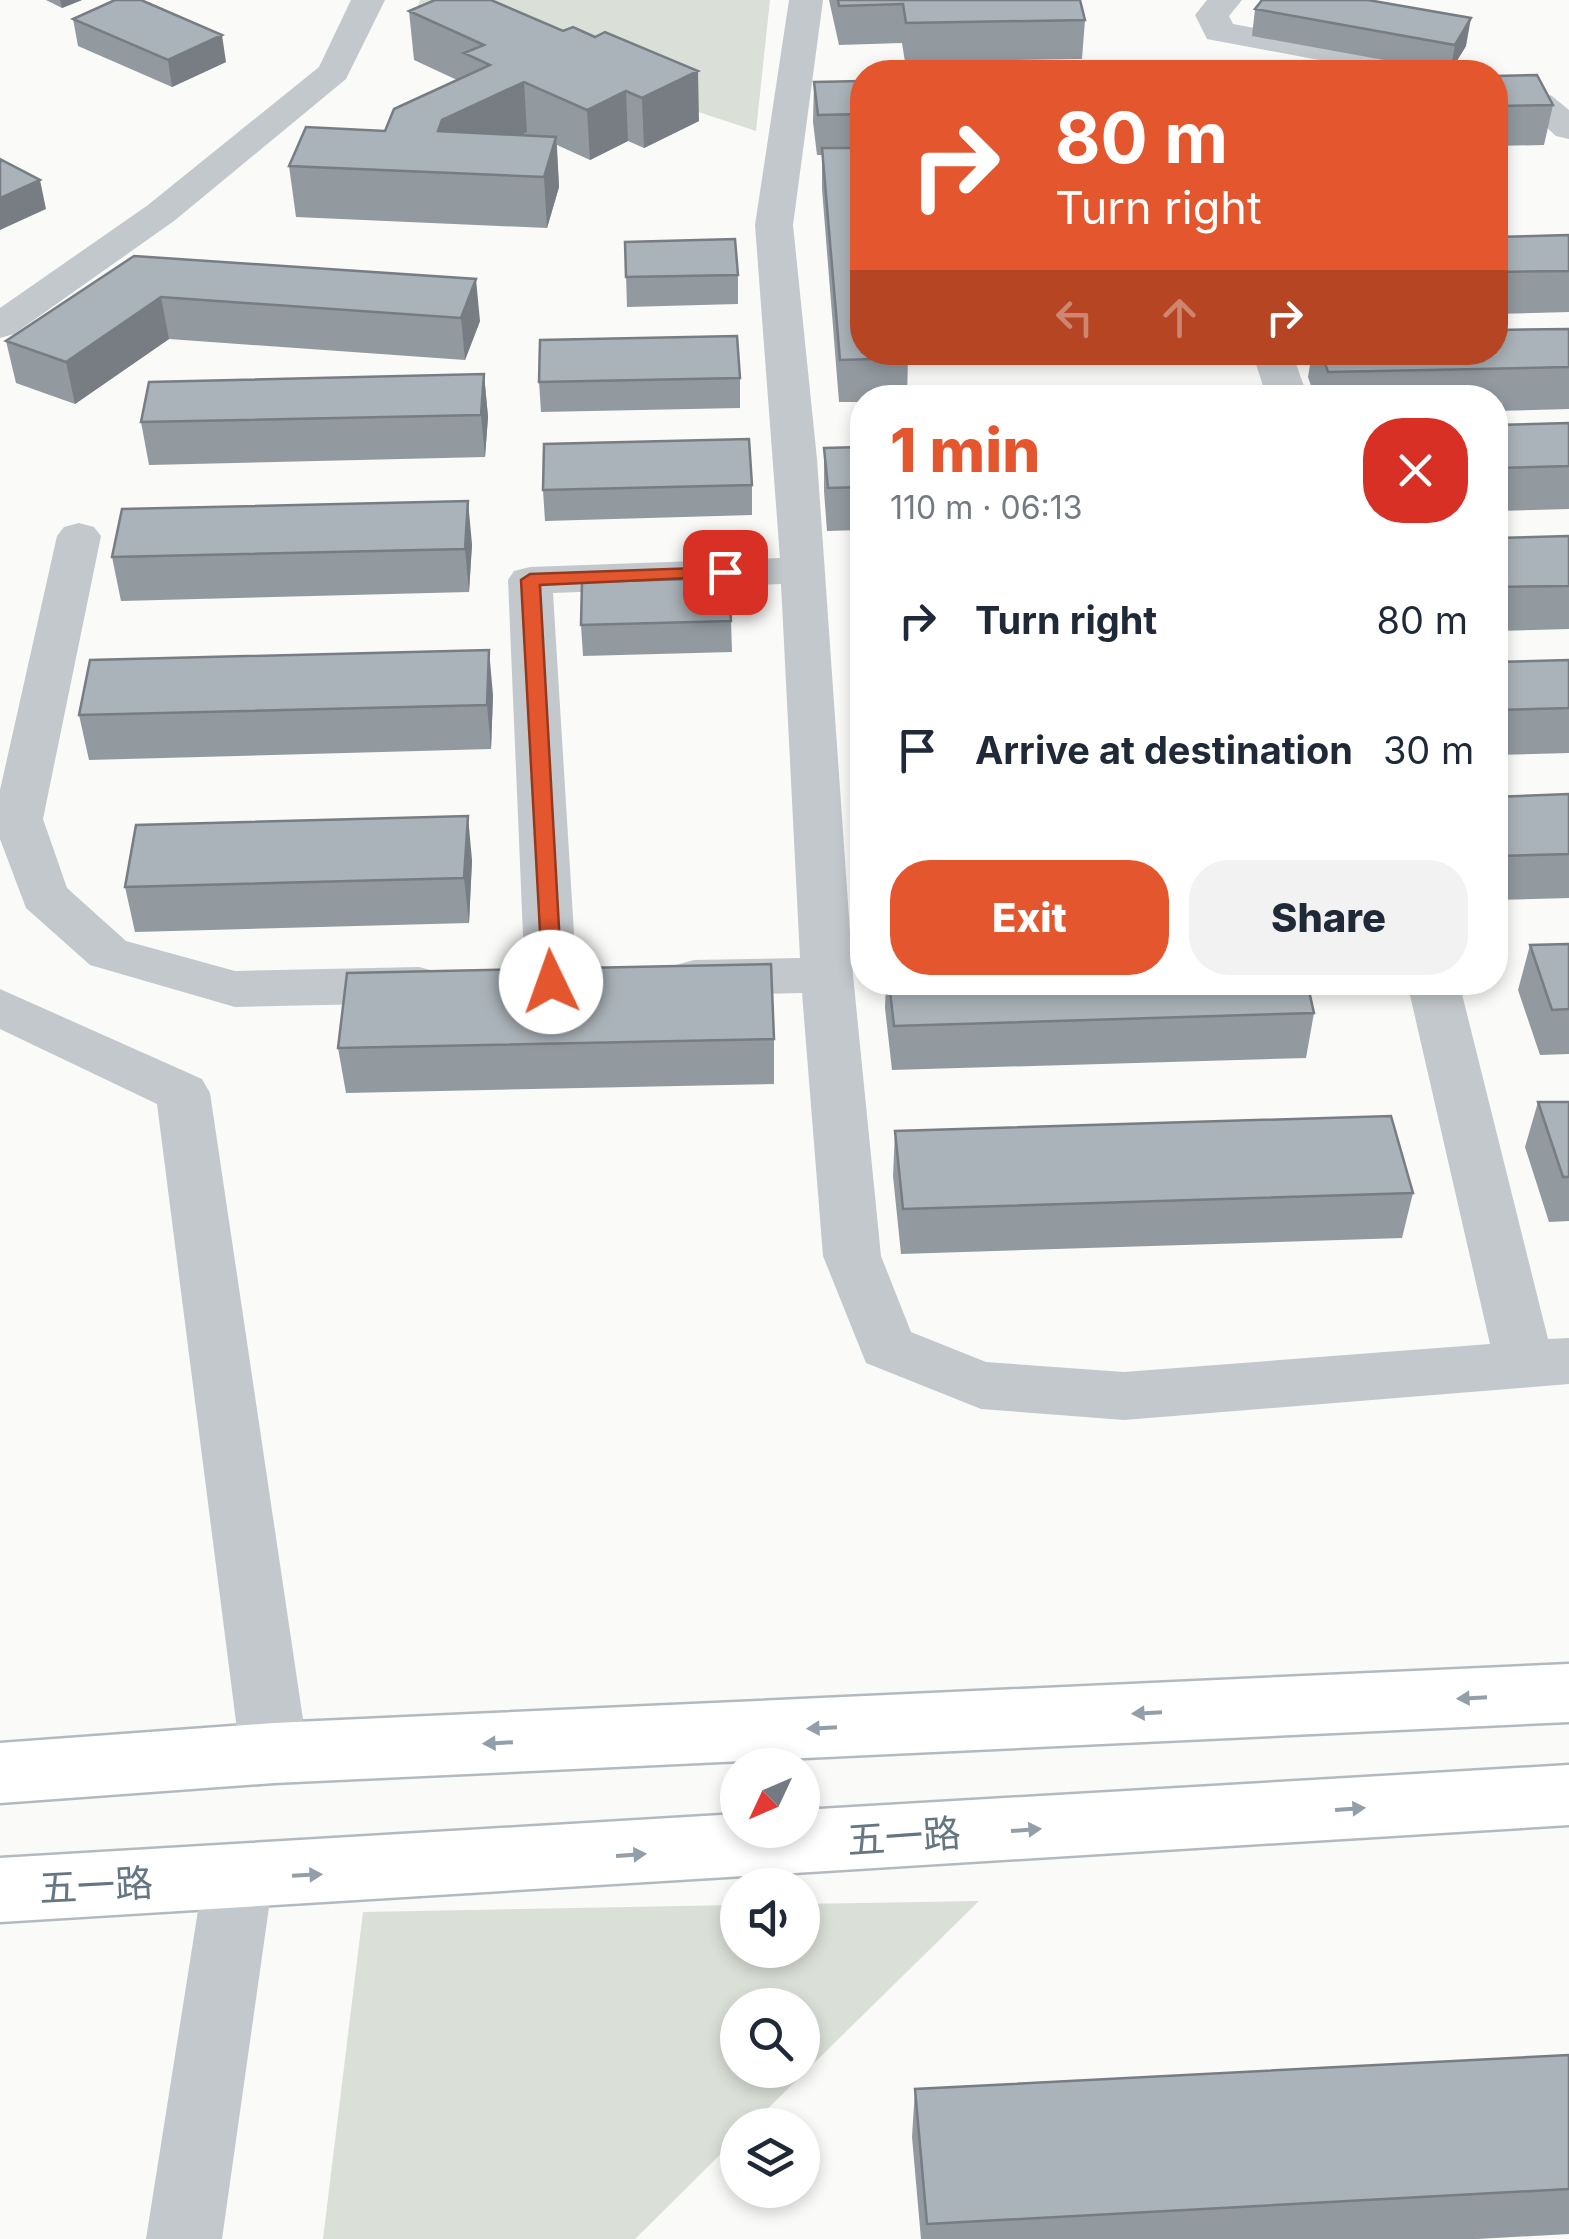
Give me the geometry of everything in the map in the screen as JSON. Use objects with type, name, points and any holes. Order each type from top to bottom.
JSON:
[{"type":"main road","points":[[0,1773],[274,1753],[1569,1694]]},
{"type":"main road","name":"五一路","points":[[0,1890],[238,1879],[1569,1795]]},
{"type":"street","points":[[0,326],[162,213],[334,72],[368,0]]},
{"type":"street","points":[[806,0],[774,225],[813,459],[802,570],[827,976],[852,1256],[886,1347],[981,1385],[1124,1396],[1547,1362],[1437,995]]},
{"type":"street","points":[[1225,0],[1212,16],[1219,32],[1372,60]]},
{"type":"street","points":[[1508,90],[1540,103],[1569,128]]},
{"type":"street","points":[[78,536],[18,819],[44,896],[108,953],[234,989],[827,976]]},
{"type":"street","points":[[551,982],[530,580],[802,570]]},
{"type":"street","points":[[0,1007],[184,1094],[274,1753]]},
{"type":"street","points":[[184,2239],[238,1879]]},
{"type":"shaded area","points":[[420,0],[770,0],[756,131],[414,18]]},
{"type":"shaded area","points":[[979,1901],[820,2057],[820,1988],[720,1988],[720,2088],[789,2088],[768,2108],[720,2108],[720,2155],[635,2239],[323,2239],[363,1912],[720,1905],[720,1968],[820,1968],[820,1904]]},
{"type":"building","points":[[115,0],[141,0],[222,35],[168,60],[73,19]]},
{"type":"building","points":[[435,0],[491,0],[563,31],[573,27],[595,37],[605,32],[698,71],[642,98],[626,91],[587,110],[524,82],[442,120],[438,131],[556,137],[544,177],[289,166],[306,127],[385,131],[394,109],[490,65],[464,53],[484,45],[409,11]]},
{"type":"building","points":[[838,0],[1080,0],[1085,20],[906,23],[903,4],[839,6]]},
{"type":"building","points":[[1262,0],[1368,0],[1471,18],[1455,45],[1255,9]]},
{"type":"building","points":[[1537,75],[1553,105],[1508,106],[1508,76]]},
{"type":"building","points":[[850,81],[850,114],[818,115],[814,82]]},
{"type":"building","points":[[822,148],[850,148],[850,360],[840,360]]},
{"type":"building","points":[[0,159],[40,180],[0,198]]},
{"type":"building","points":[[1569,235],[1569,271],[1508,272],[1508,237]]},
{"type":"building","points":[[735,239],[738,275],[626,277],[625,242]]},
{"type":"building","points":[[134,256],[476,279],[461,318],[161,297],[66,362],[6,341]]},
{"type":"building","points":[[1569,329],[1569,367],[1328,372],[1326,365],[1508,365],[1508,330]]},
{"type":"building","points":[[737,336],[740,378],[539,382],[540,340]]},
{"type":"building","points":[[484,374],[481,415],[141,422],[149,382]]},
{"type":"building","points":[[1569,423],[1569,466],[1508,468],[1508,425]]},
{"type":"building","points":[[749,439],[752,485],[543,490],[544,444]]},
{"type":"building","points":[[850,447],[850,487],[828,488],[824,448]]},
{"type":"building","points":[[468,501],[465,549],[112,557],[122,509]]},
{"type":"building","points":[[1569,536],[1569,586],[1508,587],[1508,538]]},
{"type":"building","points":[[728,578],[731,621],[581,625],[582,582]]},
{"type":"building","points":[[489,650],[487,705],[79,715],[90,660]]},
{"type":"building","points":[[1569,660],[1569,708],[1508,710],[1508,662]]},
{"type":"building","points":[[1569,794],[1569,854],[1508,856],[1508,796]]},
{"type":"building","points":[[468,816],[464,878],[125,887],[136,825]]},
{"type":"building","points":[[1569,944],[1569,1009],[1552,1010],[1530,945]]},
{"type":"building","points":[[771,964],[774,1039],[338,1048],[347,973]]},
{"type":"building","points":[[890,995],[1310,995],[1314,1013],[894,1026]]},
{"type":"building","points":[[1538,1102],[1569,1102],[1569,1177],[1563,1177]]},
{"type":"building","points":[[1391,1116],[1413,1193],[903,1209],[895,1131]]},
{"type":"building","points":[[1569,2055],[1569,2189],[927,2224],[915,2089]]},
{"type":"route","points":[[551,982],[530,580],[725,572]]}]
